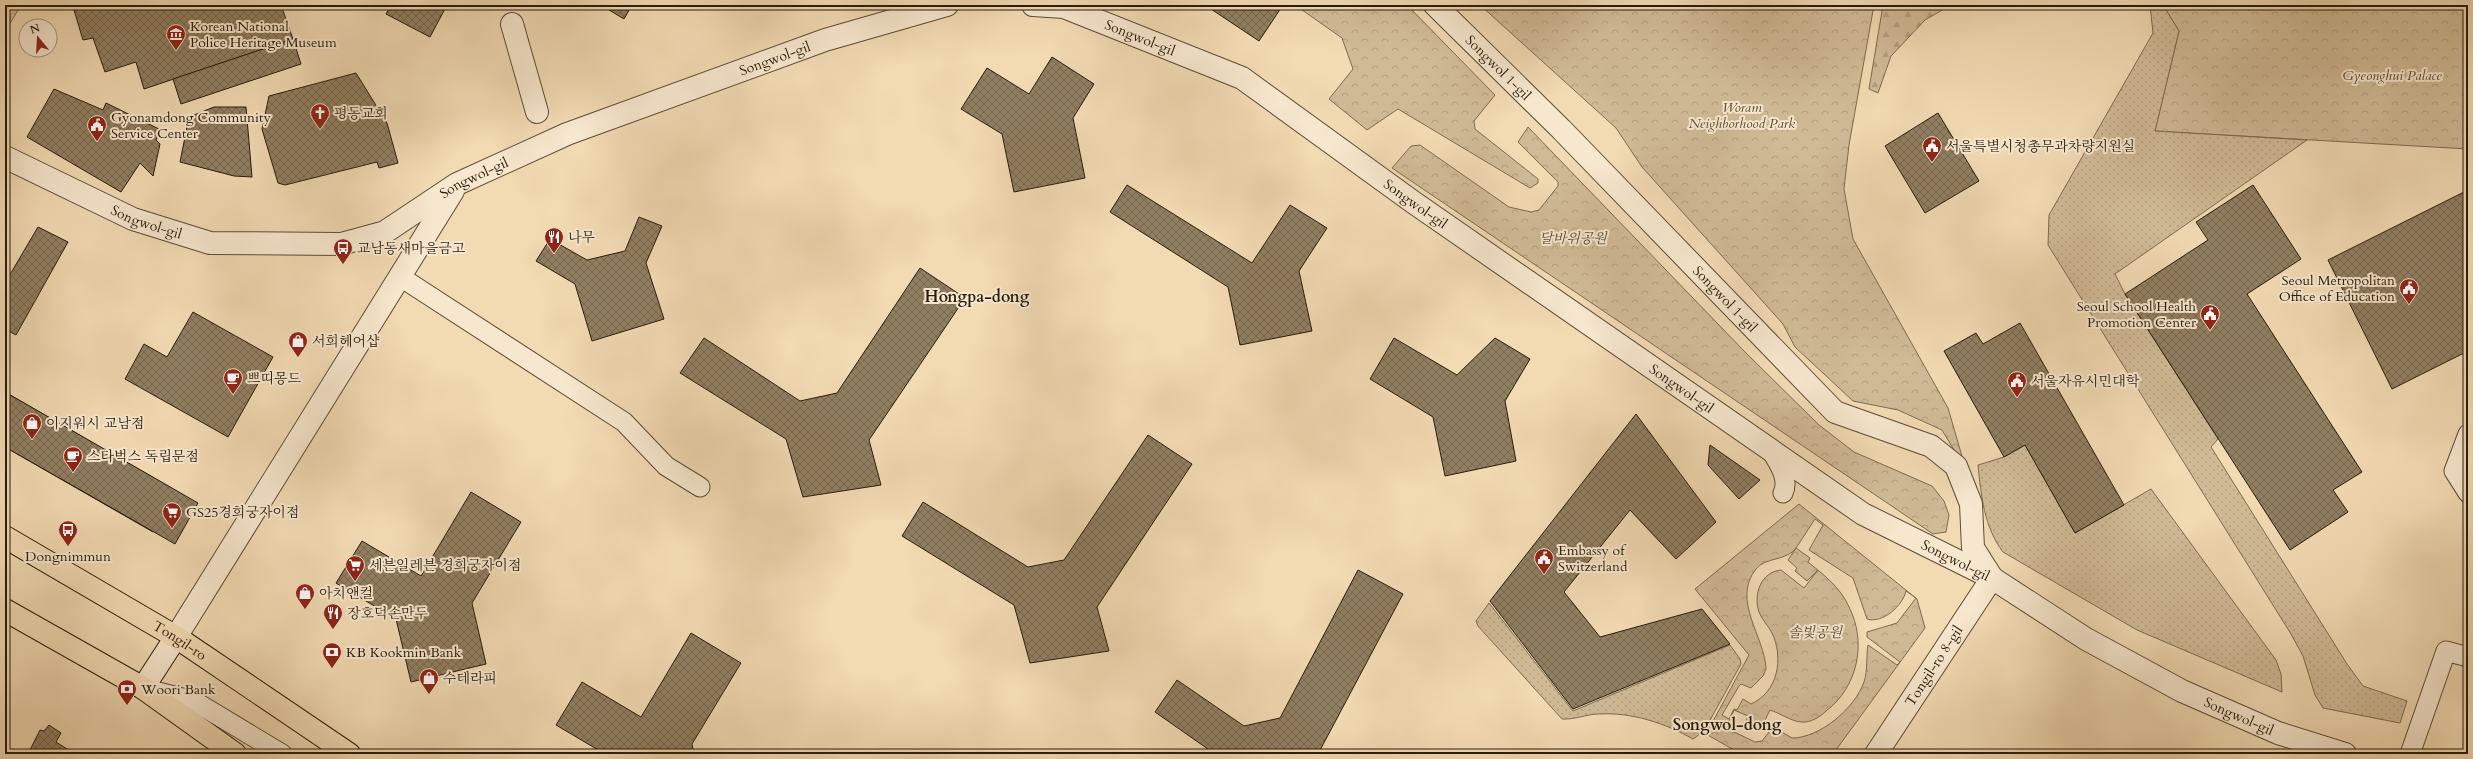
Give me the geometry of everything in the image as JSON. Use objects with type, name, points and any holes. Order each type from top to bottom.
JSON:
[{"type":"main road","name":"Tongil-ro","points":[[5,537],[176,637],[349,754]]},
{"type":"main road","points":[[5,610],[143,688],[235,754]]},
{"type":"street","name":"Songwol-gil","points":[[5,157],[133,219],[210,243],[340,244],[385,232],[457,184],[568,134],[825,40],[947,5]]},
{"type":"street","name":"Songwol-gil","points":[[1033,5],[1064,7],[1242,78],[1414,202],[1770,449],[1823,488],[1863,514],[1992,578],[2086,639],[2182,691],[2278,733],[2345,754]]},
{"type":"street","name":"Songwol 1-gil","points":[[1436,5],[1567,135],[1834,412],[1931,446],[1956,466],[1971,504],[1973,548],[1992,578]]},
{"type":"street","points":[[512,24],[537,112]]},
{"type":"street","points":[[143,688],[457,184]]},
{"type":"street","name":"Tongil-ro 8-gil","points":[[1876,754],[1992,578]]},
{"type":"lane","points":[[399,276],[624,422],[666,466],[700,487]]},
{"type":"lane","points":[[2468,434],[2454,471],[2468,493]]},
{"type":"lane","points":[[2410,754],[2446,651],[2468,657]]},
{"type":"lane","points":[[143,688],[194,701],[282,754]]},
{"type":"green space","points":[[5,5],[21,5],[5,32]]},
{"type":"green space","name":"달바위공원","points":[[1295,5],[1407,5],[1495,95],[1474,121],[1475,129],[1538,179],[1538,183],[1530,188],[1398,109],[1367,130],[1329,99],[1353,69],[1342,38]]},
{"type":"green space","name":"Woram Neighborhood Park","points":[[1480,5],[1874,5],[1849,145],[1844,189],[1853,239],[1948,408],[1966,470],[1942,430],[1898,410],[1853,401],[1795,347],[1783,324],[1642,167],[1616,128]]},
{"type":"green space","points":[[1883,5],[1951,5],[1925,20],[1891,56],[1878,93],[1869,89]]},
{"type":"green space","points":[[2150,5],[2163,5],[2179,31],[2155,131],[2307,140],[2115,274],[2125,294],[2218,439],[2211,447],[2347,664],[2363,686],[2407,701],[2400,723],[2323,708],[2315,695],[2303,656],[2291,634],[2048,245],[2049,215],[2153,33]]},
{"type":"green space","name":"Gyeonghui Palace","points":[[2163,5],[2468,5],[2468,149],[2155,131],[2179,31]]},
{"type":"green space","name":"달바위공원","points":[[1528,127],[1746,353],[1819,425],[1854,452],[1932,486],[1944,501],[1949,515],[1946,532],[1933,534],[1392,168],[1411,146],[1420,145],[1509,207],[1531,212],[1539,210],[1558,186],[1558,182],[1518,142]]},
{"type":"green space","points":[[2025,445],[2075,533],[2151,489],[2276,660],[2281,674],[2282,692],[2137,630],[2003,552],[1992,532],[1984,510],[1978,465],[2004,457]]},
{"type":"green space","name":"솔빛공원","points":[[1799,504],[1914,597],[1906,591],[1897,607],[1886,616],[1873,620],[1867,619],[1853,578],[1809,550],[1823,525],[1815,519],[1792,552],[1760,565],[1749,581],[1747,593],[1751,619],[1764,657],[1766,669],[1763,676],[1751,688],[1741,684],[1739,686],[1722,715],[1729,719],[1734,709],[1737,710],[1743,699],[1751,704],[1760,699],[1773,683],[1778,663],[1778,653],[1772,633],[1759,612],[1757,598],[1760,585],[1768,575],[1774,572],[1781,570],[1804,588],[1818,570],[1826,577],[1846,600],[1858,635],[1858,649],[1852,677],[1846,690],[1837,701],[1815,719],[1808,722],[1798,722],[1770,710],[1760,730],[1745,724],[1748,716],[1734,710],[1726,728],[1755,742],[1762,741],[1773,727],[1792,738],[1803,737],[1814,733],[1835,720],[1853,702],[1864,682],[1868,645],[1897,665],[1900,662],[1867,637],[1867,632],[1897,623],[1916,598],[1925,628],[1833,754],[1741,754],[1706,734],[1749,655],[1695,589]]},
{"type":"green space","points":[[1796,548],[1810,558],[1808,562],[1818,570],[1807,581],[1795,571],[1797,568],[1788,560]]},
{"type":"green space","points":[[1489,603],[1573,711],[1730,645],[1740,659],[1741,664],[1704,731],[1693,739],[1671,728],[1648,720],[1623,715],[1594,714],[1571,719],[1562,719],[1478,626],[1476,621]]},
{"type":"building","name":"Korean National Police Heritage Museum","points":[[89,5],[281,5],[293,39],[144,89],[136,62],[105,72],[93,38],[83,40],[74,10]]},
{"type":"building","points":[[391,5],[447,5],[430,37],[386,14]]},
{"type":"building","points":[[601,5],[632,5],[624,19]]},
{"type":"building","points":[[1205,5],[1283,5],[1259,41]]},
{"type":"building","points":[[293,39],[301,64],[181,104],[173,79]]},
{"type":"building","points":[[1052,57],[1094,84],[1073,118],[1085,178],[1014,192],[1002,134],[961,109],[987,68],[1029,94]]},
{"type":"building","points":[[356,73],[387,123],[398,163],[379,168],[377,162],[285,185],[278,183],[262,129],[269,96]]},
{"type":"building","name":"Gyonamdong Community Service Center","points":[[54,89],[103,110],[106,103],[161,130],[156,140],[160,144],[153,176],[140,163],[121,192],[27,137]]},
{"type":"building","points":[[214,107],[246,107],[252,177],[234,176],[180,162],[189,117]]},
{"type":"building","name":"서울특별시청총무과차량지원실","points":[[1938,113],[1979,181],[1925,213],[1885,146]]},
{"type":"building","points":[[1127,185],[1252,263],[1290,205],[1327,228],[1299,271],[1312,331],[1240,345],[1228,287],[1110,212]]},
{"type":"building","name":"Seoul School Health Promotion Center","points":[[2253,185],[2301,259],[2247,294],[2362,472],[2333,490],[2348,512],[2290,550],[2125,294],[2208,240],[2196,222]]},
{"type":"building","name":"Seoul Metropolitan Office of Education","points":[[2468,190],[2468,351],[2392,389],[2328,260]]},
{"type":"building","points":[[639,217],[662,226],[646,263],[664,319],[592,341],[575,284],[536,261],[550,239],[587,260],[625,251]]},
{"type":"building","points":[[38,227],[68,242],[16,335],[5,329],[5,283]]},
{"type":"building","points":[[920,268],[965,298],[869,440],[881,485],[803,497],[786,439],[680,373],[704,338],[800,401],[837,393]]},
{"type":"building","points":[[193,312],[273,357],[228,437],[125,379],[144,344],[167,357]]},
{"type":"building","name":"서울자유시민대학","points":[[2020,323],[2124,505],[2075,533],[2025,445],[2004,457],[1944,351],[1976,333],[1983,344]]},
{"type":"building","points":[[1394,338],[1457,375],[1495,338],[1530,359],[1505,401],[1516,461],[1445,476],[1433,417],[1370,379]]},
{"type":"building","points":[[5,392],[176,491],[153,532],[5,447]]},
{"type":"building","points":[[5,392],[198,503],[175,544],[5,447]]},
{"type":"building","name":"Embassy of Switzerland","points":[[1636,414],[1716,522],[1676,559],[1630,510],[1564,592],[1600,637],[1702,609],[1730,644],[1573,709],[1490,601]]},
{"type":"building","points":[[1148,435],[1192,464],[1097,607],[1109,651],[1030,663],[1014,605],[902,536],[923,502],[1028,567],[1064,560]]},
{"type":"building","points":[[1710,445],[1760,480],[1739,499],[1708,465]]},
{"type":"building","points":[[471,492],[521,522],[472,603],[486,664],[411,682],[396,619],[336,583],[362,541],[421,576]]},
{"type":"building","points":[[1358,570],[1403,594],[1318,754],[1215,754],[1155,712],[1177,680],[1244,726],[1280,718]]},
{"type":"building","points":[[691,633],[741,663],[692,744],[694,754],[605,754],[556,725],[582,682],[641,717]]},
{"type":"building","points":[[49,725],[61,733],[56,742],[75,754],[28,754],[40,730],[44,731]]},
{"type":"place","name":"Korean National Police Heritage Museum","points":[[176,51]]},
{"type":"place","name":"평동교회","points":[[320,130]]},
{"type":"place","name":"Gyonamdong Community Service Center","points":[[97,142]]},
{"type":"place","name":"서울특별시청총무과차량지원실","points":[[1932,163]]},
{"type":"place","name":"나무","points":[[554,254]]},
{"type":"place","name":"교남동새마을금고","points":[[343,265]]},
{"type":"place","name":"Seoul Metropolitan Office of Education","points":[[2409,305]]},
{"type":"place","name":"Seoul School Health Promotion Center","points":[[2210,331]]},
{"type":"place","name":"서희헤어샵","points":[[298,358]]},
{"type":"place","name":"쁘띠몽드","points":[[233,395]]},
{"type":"place","name":"서울자유시민대학","points":[[2017,398]]},
{"type":"place","name":"이지워시 교남점","points":[[32,440]]},
{"type":"place","name":"스타벅스 독립문점","points":[[73,473]]},
{"type":"place","name":"GS25경희궁자이점","points":[[172,529]]},
{"type":"place","name":"Dongnimmun","points":[[68,547]]},
{"type":"place","name":"Embassy of Switzerland","points":[[1544,575]]},
{"type":"place","name":"세븐일레븐 경희궁자이점","points":[[355,582]]},
{"type":"place","name":"아치앤컬","points":[[305,610]]},
{"type":"place","name":"장호덕손만두","points":[[333,630]]},
{"type":"place","name":"KB Kookmin Bank","points":[[332,669]]},
{"type":"place","name":"수테라피","points":[[429,695]]},
{"type":"place","name":"Woori Bank","points":[[127,706]]},
{"type":"district","name":"Hongpa-dong","points":[[977,297]]},
{"type":"district","name":"Songwol-dong","points":[[1727,725]]}]
